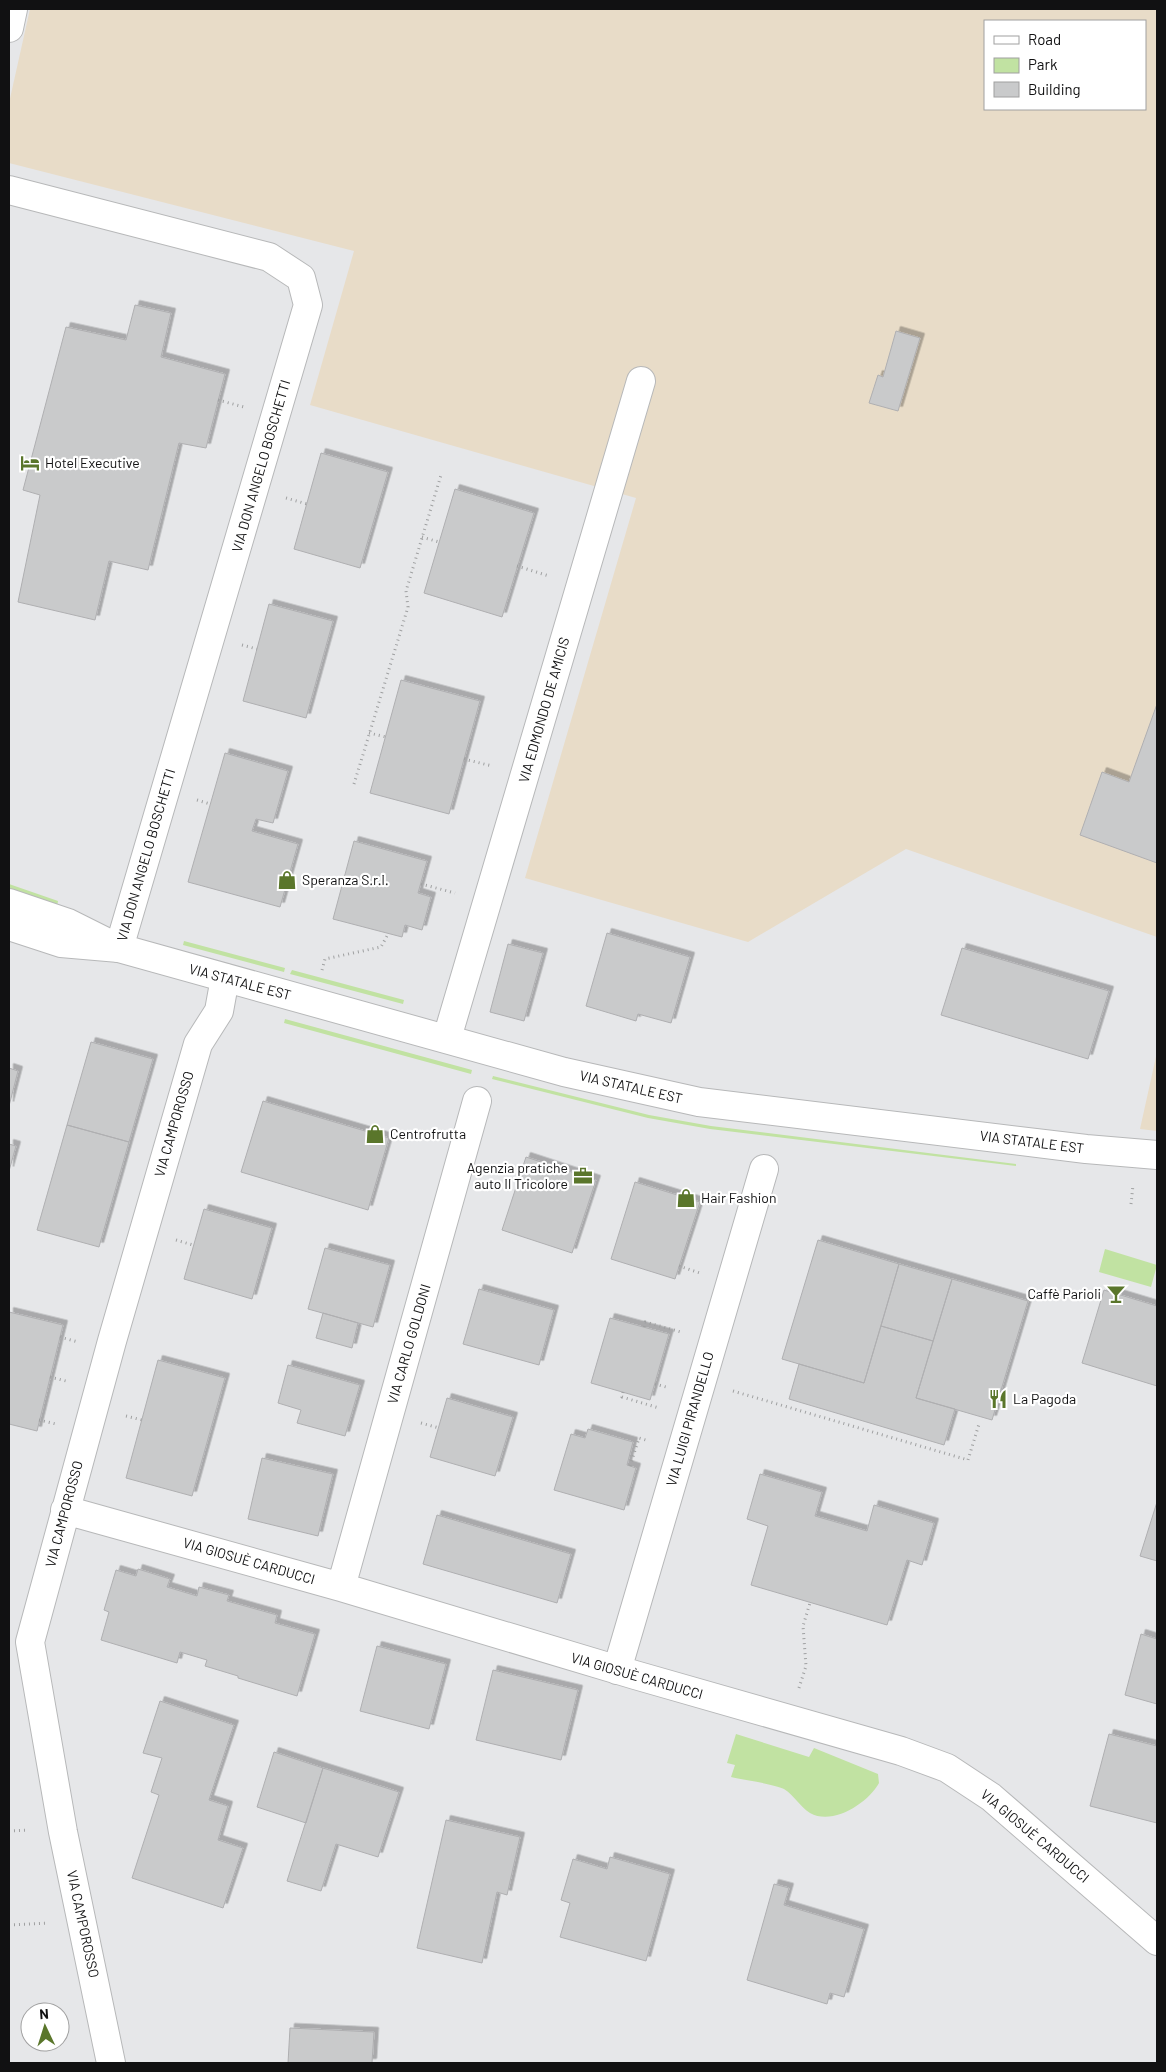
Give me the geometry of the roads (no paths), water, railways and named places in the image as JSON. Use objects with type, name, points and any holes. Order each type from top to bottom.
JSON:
[{"type":"street","points":[[9,28],[13,9]]},
{"type":"street","name":"VIA DON ANGELO BOSCHETTI","points":[[9,190],[269,257],[301,278],[308,305],[119,948]]},
{"type":"street","name":"VIA EDMONDO DE AMICIS","points":[[447,1038],[641,381]]},
{"type":"street","name":"VIA STATALE EST","points":[[9,903],[68,923],[119,948],[564,1072],[699,1102],[1086,1149],[1157,1155]]},
{"type":"street","name":"VIA STATALE EST","points":[[9,926],[61,943],[119,948]]},
{"type":"street","name":"VIA CAMPOROSSO","points":[[111,2063],[63,1832],[19,1640],[65,1510],[198,1044],[219,1011],[225,978]]},
{"type":"street","name":"VIA CARLO GOLDONI","points":[[341,1587],[477,1101]]},
{"type":"street","name":"VIA LUIGI PIRANDELLO","points":[[617,1670],[764,1168]]},
{"type":"street","name":"VIA GIOSUÈ CARDUCCI","points":[[65,1510],[341,1587],[617,1670],[901,1752],[947,1768],[991,1797],[1157,1941]]},
{"type":"place","name":"Hotel Executive","points":[[30,463]]},
{"type":"place","name":"Speranza S.r.l.","points":[[287,880]]},
{"type":"place","name":"Centrofrutta","points":[[375,1134]]},
{"type":"place","name":"Agenzia pratiche auto Il Tricolore","points":[[583,1176]]},
{"type":"place","name":"Hair Fashion","points":[[686,1198]]},
{"type":"place","name":"Caffè Parioli","points":[[1116,1294]]},
{"type":"place","name":"La Pagoda","points":[[998,1399]]}]
